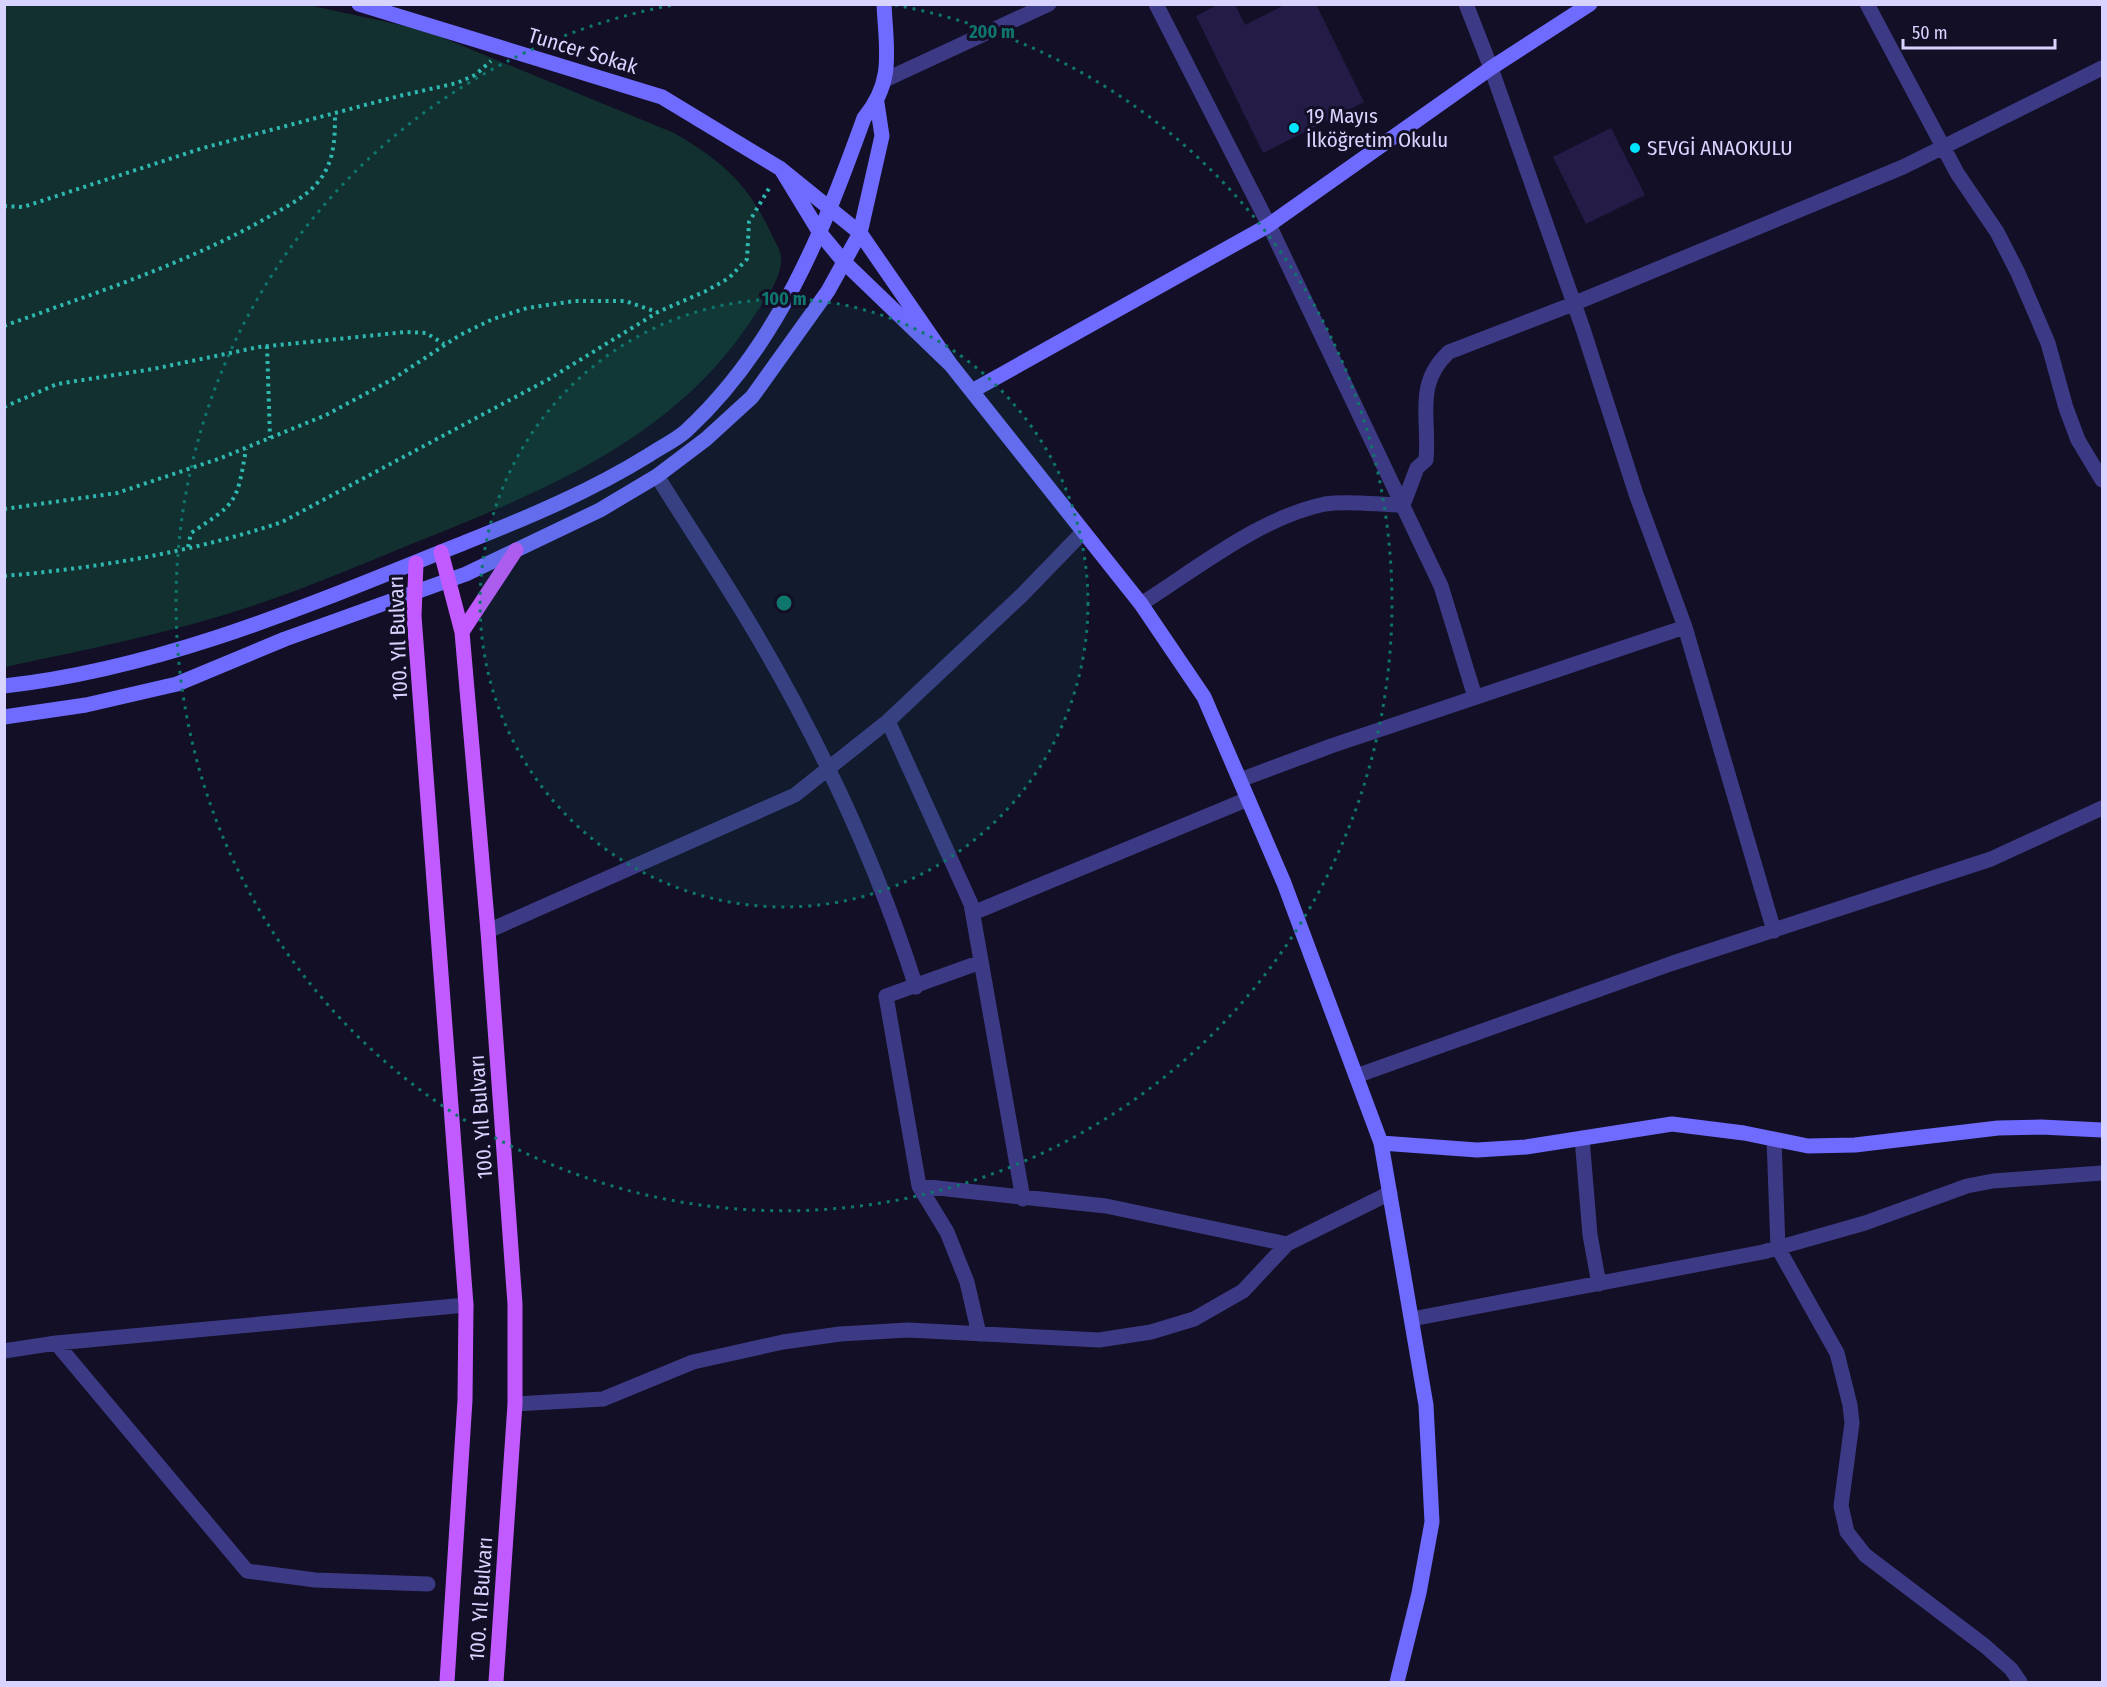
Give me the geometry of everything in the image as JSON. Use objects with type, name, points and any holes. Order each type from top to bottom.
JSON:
[{"type":"main road","points":[[462,632],[516,550]]},
{"type":"main road","name":"100. Yıl Bulvarı","points":[[441,552],[462,632],[488,931],[515,1304],[515,1404],[496,1683]]},
{"type":"main road","name":"100. Yıl Bulvarı","points":[[416,563],[414,592],[466,1305],[465,1400],[447,1683]]},
{"type":"street","name":"Tuncer Sokak","points":[[359,4],[378,7],[500,48],[662,97],[781,169],[860,233],[951,365]]},
{"type":"street","points":[[4,687],[164,655],[257,625],[416,563],[586,492],[685,432],[752,356],[780,314],[820,233],[864,118],[877,103],[887,79],[884,4]]},
{"type":"street","points":[[887,79],[1049,4]]},
{"type":"street","points":[[1156,4],[1269,225],[1441,586],[1475,697]]},
{"type":"street","points":[[1466,4],[1491,68],[1636,494],[1685,627],[1774,931]]},
{"type":"street","points":[[972,392],[1269,225],[1491,68],[1590,4]]},
{"type":"street","points":[[1867,4],[1943,147],[1997,232],[2031,298],[2048,343],[2066,408],[2078,441],[2103,480]]},
{"type":"street","points":[[1403,505],[1417,468],[1426,460],[1425,401],[1429,378],[1436,363],[1449,352],[1573,304],[1903,167],[2103,68]]},
{"type":"street","points":[[4,717],[86,705],[177,684],[285,639],[448,580],[600,510],[657,476],[706,440],[752,397],[828,291],[860,233],[882,136],[877,103]]},
{"type":"street","points":[[781,169],[820,233],[844,262],[951,365],[1141,604],[1204,697],[1284,883],[1381,1143],[1426,1405],[1432,1522],[1419,1593],[1397,1683]]},
{"type":"street","points":[[657,476],[757,635],[830,770],[892,912],[916,987]]},
{"type":"street","points":[[1141,604],[1251,534],[1289,516],[1326,504],[1403,505]]},
{"type":"street","points":[[488,931],[795,795],[830,770],[888,721],[1022,595],[1083,531]]},
{"type":"street","points":[[1240,780],[1330,746],[1685,627]]},
{"type":"street","points":[[888,721],[971,904],[1023,1199]]},
{"type":"street","points":[[973,914],[1248,799]]},
{"type":"street","points":[[1356,1076],[1673,963],[1991,859],[2103,808]]},
{"type":"street","points":[[979,1334],[967,1282],[947,1232],[920,1186],[886,996],[981,962]]},
{"type":"street","points":[[1381,1143],[1477,1150],[1526,1147],[1672,1124],[1808,1146],[1855,1145],[1998,1128],[2041,1126],[2103,1130]]},
{"type":"street","points":[[1582,1138],[1590,1235],[1599,1284]]},
{"type":"street","points":[[1774,1139],[1778,1248],[1837,1353],[1844,1376],[1852,1424],[1841,1506],[1847,1532],[1865,1555],[1985,1646],[2011,1669],[2020,1683]]},
{"type":"street","points":[[1412,1319],[1778,1248],[1865,1223],[1967,1186],[1993,1181],[2103,1173]]},
{"type":"street","points":[[920,1186],[1023,1199],[1106,1206],[1287,1244]]},
{"type":"street","points":[[515,1404],[603,1399],[693,1362],[783,1342],[840,1334],[908,1330],[1099,1340],[1151,1332],[1194,1319],[1243,1291],[1287,1244],[1390,1193]]},
{"type":"street","points":[[4,1351],[56,1343],[466,1305]]},
{"type":"street","points":[[56,1343],[247,1571],[315,1580],[428,1584]]},
{"type":"path","points":[[4,206],[23,207],[192,151],[457,83],[487,67],[500,48]]},
{"type":"path","points":[[4,326],[184,259],[247,229],[296,201],[318,182],[328,166],[335,141],[335,113]]},
{"type":"path","points":[[4,576],[90,567],[188,548],[236,538],[282,522],[549,379],[658,312],[729,278],[747,259],[748,222],[781,169]]},
{"type":"path","points":[[4,509],[117,494],[246,448],[326,415],[393,379],[444,344],[493,319],[526,308],[575,301],[626,301],[658,312]]},
{"type":"path","points":[[4,407],[57,384],[153,369],[267,346],[406,332],[426,333],[444,344]]},
{"type":"path","points":[[267,346],[270,438]]},
{"type":"path","points":[[188,548],[191,533],[228,508],[236,495],[246,448]]},
{"type":"green space","points":[[4,5],[308,5],[424,30],[674,133],[705,153],[730,173],[761,214],[781,256],[776,282],[767,298],[721,360],[686,396],[648,427],[563,478],[471,520],[317,583],[252,606],[160,632],[5,667]]},
{"type":"building","points":[[1219,4],[1235,4],[1245,25],[1286,4],[1316,4],[1364,102],[1263,153],[1196,16]]},
{"type":"building","points":[[1611,128],[1645,195],[1586,224],[1553,157]]},
{"type":"place","name":"19 Mayıs İlköğretim Okulu","points":[[1294,128]]},
{"type":"place","name":"SEVGİ ANAOKULU","points":[[1635,148]]}]
